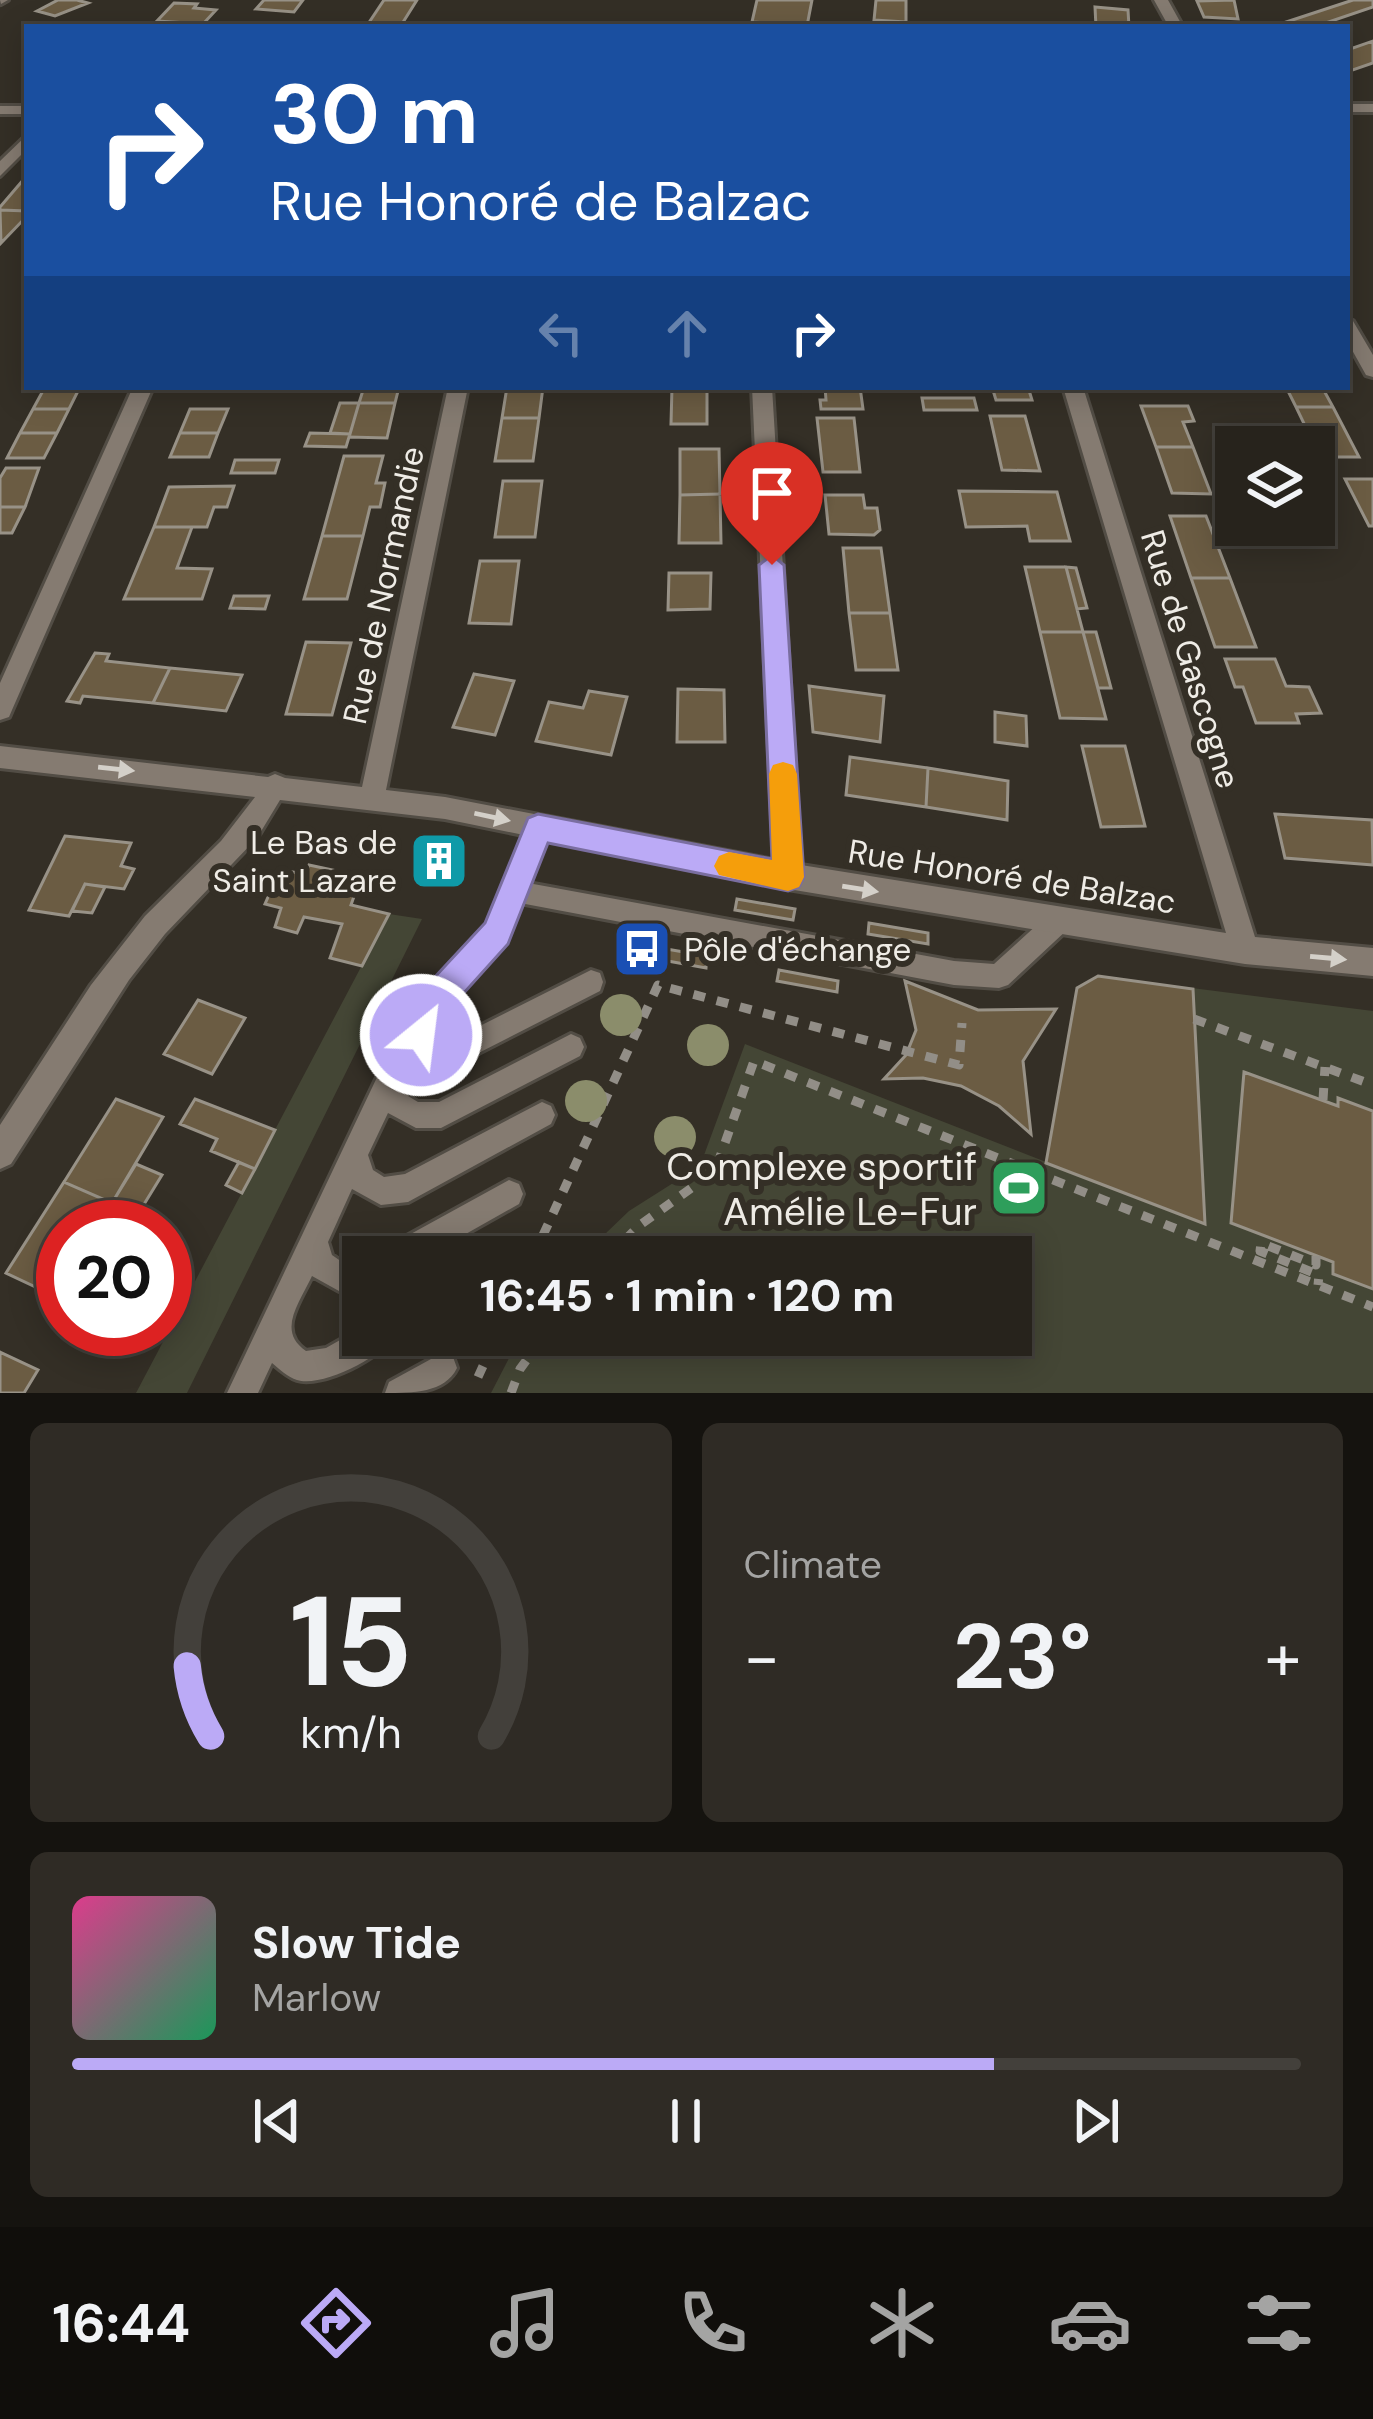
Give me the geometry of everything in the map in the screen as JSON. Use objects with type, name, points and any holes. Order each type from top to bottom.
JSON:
[{"type":"street","points":[[0,171],[24,143]]},
{"type":"street","points":[[1350,330],[1373,371]]},
{"type":"street","points":[[0,710],[142,390]]},
{"type":"street","name":"Rue de Normandie","points":[[372,797],[457,390]]},
{"type":"street","points":[[762,390],[788,877]]},
{"type":"street","name":"Rue de Gascogne","points":[[1074,390],[1245,950]]},
{"type":"street","name":"Rue Honoré de Balzac","points":[[0,757],[372,797],[788,877],[1245,950],[1373,962]]},
{"type":"street","points":[[0,1153],[139,944],[235,844],[264,808],[275,785]]},
{"type":"lane","points":[[242,1393],[418,1019],[497,933],[538,828]]},
{"type":"lane","points":[[513,891],[954,973],[999,976],[1060,921]]},
{"type":"lane","points":[[418,1019],[421,1035],[433,1050],[455,1052],[591,982]]},
{"type":"lane","points":[[389,1079],[398,1105],[416,1115],[441,1115],[571,1047]]},
{"type":"lane","points":[[355,1153],[362,1179],[381,1191],[408,1188],[542,1115]]},
{"type":"lane","points":[[434,1236],[509,1194]]},
{"type":"lane","points":[[314,1240],[320,1264],[342,1277]]},
{"type":"lane","points":[[274,1325],[281,1352],[302,1367],[342,1356]]},
{"type":"lane","points":[[400,1393],[442,1368]]},
{"type":"path","points":[[543,1236],[658,985],[958,1065],[962,1023]]},
{"type":"path","points":[[1194,1019],[1373,1085]]},
{"type":"path","points":[[629,1236],[715,1171],[754,1061],[1373,1307]]},
{"type":"path","points":[[1323,1100],[1325,1067]]},
{"type":"path","points":[[1316,1256],[1316,1265],[1261,1243],[1260,1251],[1319,1275],[1318,1286]]},
{"type":"path","points":[[471,1393],[488,1356]]},
{"type":"path","points":[[511,1393],[529,1356]]},
{"type":"green space","points":[[389,914],[422,919],[187,1393],[136,1393],[156,1356],[192,1356],[192,1287]]},
{"type":"green space","name":"Complexe sportif Amélie Le-Fur","points":[[1098,976],[1373,1011],[1373,1393],[491,1393],[510,1356],[1032,1356],[1032,1236],[603,1236],[629,1211],[700,1166],[745,1044],[1046,1162],[1077,988]]},
{"type":"building","points":[[58,0],[88,3],[55,16],[37,11]]},
{"type":"building","points":[[264,0],[303,0],[294,12],[256,9]]},
{"type":"building","points":[[384,0],[417,0],[402,24],[368,24]]},
{"type":"building","points":[[757,0],[812,0],[807,24],[752,22]]},
{"type":"building","points":[[876,0],[906,0],[906,22],[874,20]]},
{"type":"building","points":[[1234,0],[1238,19],[1204,17],[1197,1]]},
{"type":"building","points":[[1353,0],[1373,0],[1373,7],[1323,24],[1280,24]]},
{"type":"building","points":[[174,3],[216,10],[203,24],[157,21]]},
{"type":"building","points":[[1095,7],[1128,10],[1129,24],[1096,24]]},
{"type":"building","points":[[1373,41],[1373,63],[1350,71],[1350,49]]},
{"type":"building","points":[[24,179],[24,211],[0,207]]},
{"type":"building","points":[[0,210],[24,211],[24,219],[1,243]]},
{"type":"building","points":[[43,390],[78,390],[69,409],[33,409]]},
{"type":"building","points":[[363,390],[398,390],[395,403],[359,403]]},
{"type":"building","points":[[507,390],[543,390],[539,418],[502,418]]},
{"type":"building","points":[[672,390],[707,390],[707,424],[671,424]]},
{"type":"building","points":[[825,390],[860,390],[863,409],[821,409],[820,400],[826,400]]},
{"type":"building","points":[[993,390],[1029,390],[1032,400],[996,400]]},
{"type":"building","points":[[1288,390],[1324,390],[1333,407],[1296,407]]},
{"type":"building","points":[[922,398],[974,398],[977,410],[924,410]]},
{"type":"building","points":[[340,403],[359,403],[350,434],[330,433]]},
{"type":"building","points":[[359,403],[395,403],[387,438],[349,437],[346,447],[305,446],[310,433],[350,434]]},
{"type":"building","points":[[1141,406],[1188,406],[1194,421],[1183,422],[1193,447],[1156,447]]},
{"type":"building","points":[[1296,407],[1333,407],[1359,457],[1335,457],[1335,426],[1305,426]]},
{"type":"building","points":[[33,409],[69,409],[57,433],[20,433]]},
{"type":"building","points":[[190,409],[228,409],[218,433],[180,433]]},
{"type":"building","points":[[990,416],[1025,416],[1040,471],[1002,470]]},
{"type":"building","points":[[502,418],[539,418],[533,461],[495,461]]},
{"type":"building","points":[[817,418],[854,418],[860,472],[823,472]]},
{"type":"building","points":[[20,433],[57,433],[44,458],[7,458]]},
{"type":"building","points":[[180,433],[218,433],[209,457],[170,457]]},
{"type":"building","points":[[1156,447],[1193,447],[1211,494],[1172,493]]},
{"type":"building","points":[[680,449],[719,449],[720,494],[680,495]]},
{"type":"building","points":[[344,456],[383,456],[376,483],[385,483],[380,507],[370,507],[363,536],[322,536]]},
{"type":"building","points":[[235,460],[279,460],[275,473],[231,473]]},
{"type":"building","points":[[6,468],[39,468],[25,507],[0,507],[0,478]]},
{"type":"building","points":[[1345,479],[1373,479],[1373,526],[1369,526]]},
{"type":"building","points":[[503,481],[542,481],[535,537],[495,537]]},
{"type":"building","points":[[234,486],[227,507],[214,507],[207,527],[154,527],[169,487]]},
{"type":"building","points":[[959,491],[1057,492],[1070,541],[1030,541],[1027,526],[966,527]]},
{"type":"building","points":[[720,494],[721,543],[679,543],[680,495]]},
{"type":"building","points":[[825,495],[863,495],[865,508],[877,508],[880,530],[874,535],[829,534]]},
{"type":"building","points":[[0,507],[25,507],[12,533],[0,533]]},
{"type":"building","points":[[1170,516],[1206,516],[1230,578],[1191,578]]},
{"type":"building","points":[[154,527],[192,527],[177,568],[212,569],[202,599],[124,599]]},
{"type":"building","points":[[322,536],[363,536],[347,599],[304,599]]},
{"type":"building","points":[[843,548],[881,548],[890,613],[849,613]]},
{"type":"building","points":[[480,561],[519,561],[511,624],[469,623]]},
{"type":"building","points":[[1025,567],[1066,567],[1083,632],[1040,632]]},
{"type":"building","points":[[1066,567],[1076,568],[1087,608],[1077,609]]},
{"type":"building","points":[[669,573],[711,573],[710,609],[668,610]]},
{"type":"building","points":[[1191,578],[1230,578],[1256,647],[1215,647]]},
{"type":"building","points":[[234,596],[269,596],[265,609],[230,608]]},
{"type":"building","points":[[849,613],[890,613],[898,670],[856,670]]},
{"type":"building","points":[[1040,632],[1083,632],[1106,719],[1060,718]]},
{"type":"building","points":[[1083,632],[1096,632],[1111,688],[1098,688]]},
{"type":"building","points":[[306,642],[351,643],[332,715],[286,714]]},
{"type":"building","points":[[95,653],[109,654],[106,661],[170,668],[153,703],[83,696],[80,703],[67,701]]},
{"type":"building","points":[[1225,659],[1275,659],[1286,686],[1309,687],[1321,713],[1296,714],[1299,723],[1256,723],[1243,687],[1235,687]]},
{"type":"building","points":[[170,668],[242,675],[226,711],[153,703]]},
{"type":"building","points":[[474,674],[514,681],[495,735],[453,727]]},
{"type":"building","points":[[809,686],[884,696],[880,742],[813,732]]},
{"type":"building","points":[[678,689],[724,690],[725,742],[677,742]]},
{"type":"building","points":[[589,691],[627,697],[611,755],[536,741],[549,702],[583,708]]},
{"type":"building","points":[[995,712],[1026,716],[1027,746],[995,742]]},
{"type":"building","points":[[1082,746],[1125,746],[1145,826],[1101,827]]},
{"type":"building","points":[[850,757],[928,768],[926,807],[846,795]]},
{"type":"building","points":[[928,768],[1008,781],[1007,820],[926,807]]},
{"type":"building","points":[[1275,814],[1372,820],[1373,865],[1285,858]]},
{"type":"building","points":[[65,836],[131,843],[121,866],[134,869],[124,889],[85,884],[69,916],[29,910]]},
{"type":"building","name":"Le Bas de Saint Lazare","points":[[428,851],[454,856],[449,870],[424,865]]},
{"type":"building","points":[[309,865],[361,876],[351,905],[389,914],[362,966],[330,958],[342,924],[304,917],[297,933],[275,927],[281,908],[265,904],[280,870],[305,874]]},
{"type":"building","points":[[85,884],[105,887],[92,913],[72,911]]},
{"type":"building","points":[[737,899],[795,909],[793,920],[735,910]]},
{"type":"building","points":[[869,923],[928,933],[928,944],[868,934]]},
{"type":"building","points":[[649,946],[707,956],[706,968],[646,957]]},
{"type":"building","points":[[779,970],[838,981],[837,992],[777,981]]},
{"type":"building","points":[[1098,976],[1193,989],[1205,1224],[1046,1163],[1077,988]]},
{"type":"building","points":[[905,981],[978,1010],[1056,1009],[1023,1061],[1031,1134],[999,1106],[961,1086],[923,1078],[884,1079],[906,1055],[916,1030]]},
{"type":"building","points":[[198,1000],[245,1018],[212,1074],[164,1054]]},
{"type":"building","points":[[1244,1072],[1338,1106],[1338,1098],[1373,1111],[1373,1289],[1333,1274],[1333,1262],[1231,1223]]},
{"type":"building","points":[[116,1099],[163,1117],[114,1200],[64,1182]]},
{"type":"building","points":[[195,1099],[275,1130],[255,1169],[211,1151],[217,1139],[180,1124]]},
{"type":"building","points":[[239,1162],[255,1169],[242,1193],[226,1185]]},
{"type":"building","points":[[136,1164],[162,1175],[147,1200],[114,1200]]},
{"type":"building","points":[[64,1182],[105,1200],[53,1200]]},
{"type":"building","points":[[36,1226],[36,1287],[6,1273]]},
{"type":"building","points":[[0,1352],[38,1370],[24,1393],[0,1393]]},
{"type":"slow traffic","points":[[729,866],[788,877],[783,774]]},
{"type":"place","name":"Le Bas de Saint Lazare","points":[[439,861]]},
{"type":"place","name":"Pôle d'échange","points":[[642,949]]},
{"type":"place","name":"Complexe sportif Amélie Le-Fur","points":[[1019,1188]]},
{"type":"route","points":[[421,1035],[418,1019],[497,933],[538,828],[788,877],[772,565]]}]
